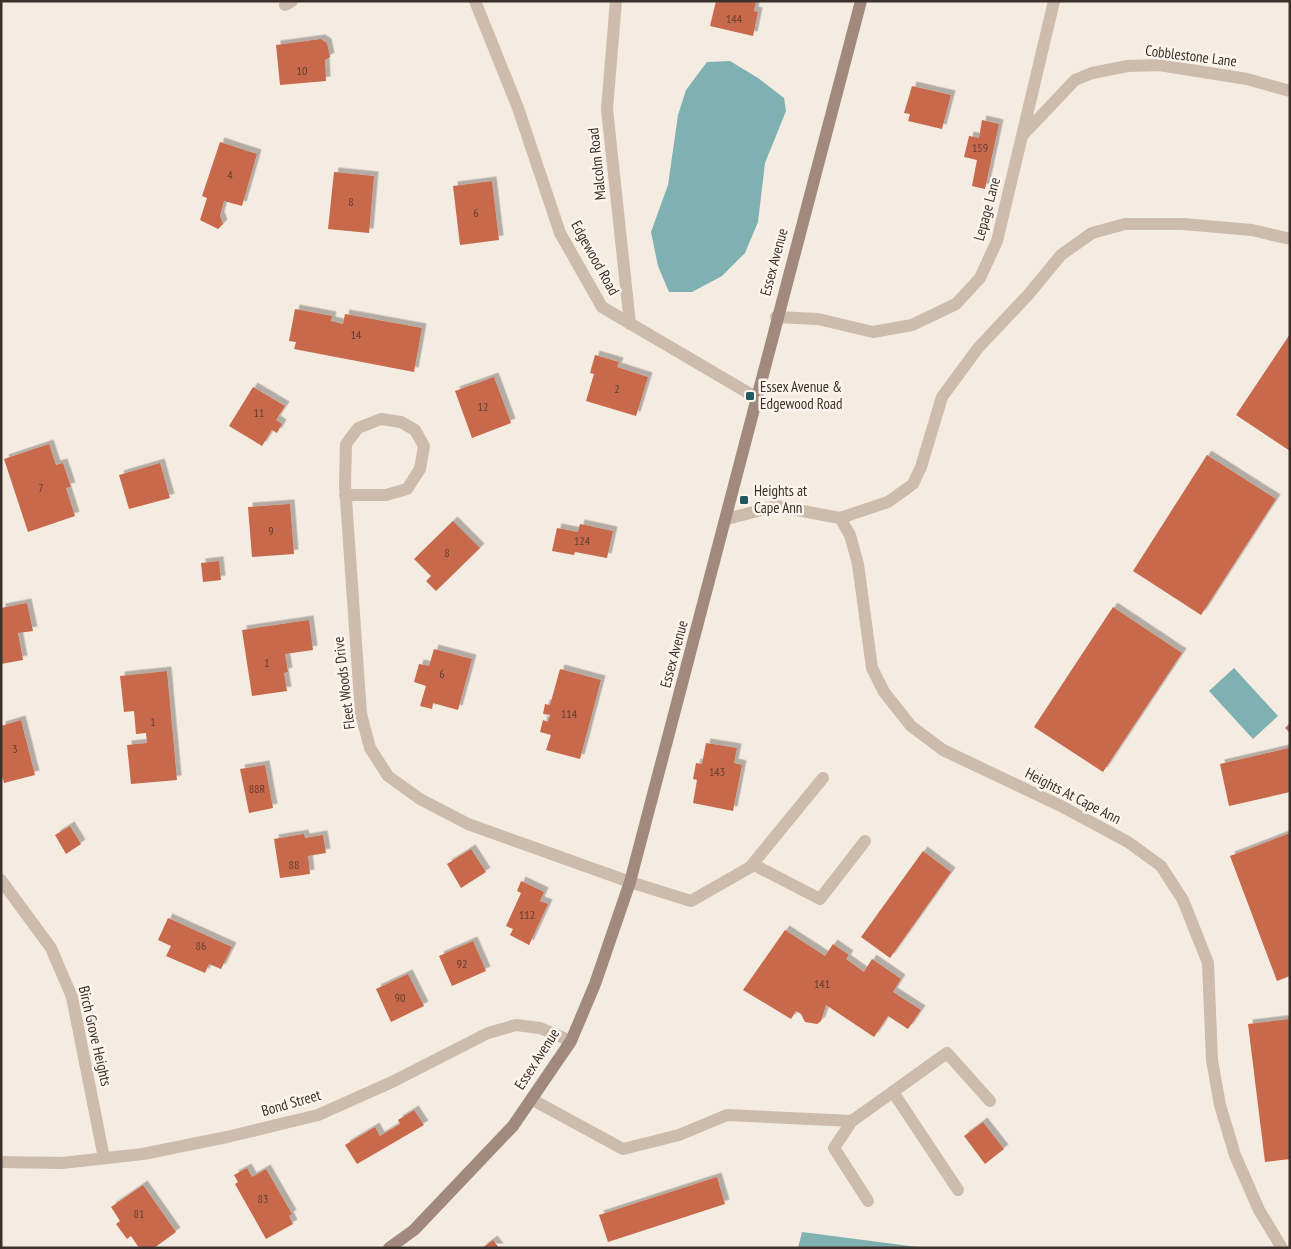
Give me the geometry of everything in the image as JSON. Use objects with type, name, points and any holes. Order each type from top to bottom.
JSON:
[{"type":"street","name":"Edgewood Road","points":[[475,1],[518,108],[560,233],[602,307],[757,398]]},
{"type":"street","name":"Malcolm Road","points":[[616,1],[607,109],[630,324]]},
{"type":"street","name":"Essex Avenue","points":[[389,1248],[414,1230],[512,1126],[571,1041],[595,984],[630,882],[727,519],[776,317],[861,1]]},
{"type":"street","name":"Lepage Lane","points":[[776,317],[818,318],[873,332],[912,325],[956,304],[980,278],[997,241],[1054,1]]},
{"type":"street","name":"Cobblestone Lane","points":[[1022,136],[1075,80],[1092,73],[1128,66],[1159,65],[1247,80],[1290,91]]},
{"type":"street","points":[[727,519],[776,506],[840,518],[888,502],[913,484],[921,467],[942,397],[978,348],[1028,295],[1061,255],[1092,233],[1124,224],[1183,224],[1252,230],[1290,240]]},
{"type":"street","name":"Fleet Woods Drive","points":[[345,495],[386,495],[408,488],[420,469],[424,446],[415,430],[401,422],[381,419],[358,428],[346,444],[345,495],[361,714],[370,748],[388,776],[420,799],[468,824],[630,882],[691,901],[751,866]]},
{"type":"street","name":"Heights At Cape Ann","points":[[840,518],[850,535],[858,564],[872,668],[884,692],[911,726],[943,750],[1061,806],[1128,842],[1161,866],[1183,900],[1208,963],[1212,1060],[1220,1105],[1235,1155],[1259,1210],[1282,1248]]},
{"type":"street","points":[[751,866],[823,778]]},
{"type":"street","points":[[751,866],[754,865],[820,899],[865,840]]},
{"type":"street","name":"Birch Grove Heights","points":[[1,880],[51,948],[72,997],[104,1158]]},
{"type":"street","name":"Bond Street","points":[[1,1162],[62,1163],[143,1154],[217,1139],[318,1114],[392,1082],[488,1033],[516,1025],[540,1028],[571,1041]]},
{"type":"street","points":[[868,1201],[834,1148],[852,1121],[947,1053],[990,1101]]},
{"type":"street","points":[[893,1092],[958,1190]]},
{"type":"street","points":[[530,1099],[623,1149],[679,1134],[727,1115],[852,1121]]},
{"type":"water","points":[[730,61],[758,78],[784,98],[786,111],[765,163],[758,222],[745,253],[722,276],[692,292],[669,292],[658,266],[651,232],[668,185],[678,115],[686,90],[707,62]]},
{"type":"water","points":[[1234,668],[1278,716],[1253,739],[1209,691]]},
{"type":"water","points":[[802,1232],[925,1248],[798,1248]]},
{"type":"building","points":[[716,1],[756,1],[754,11],[758,12],[753,36],[710,26]]},
{"type":"building","points":[[321,39],[327,43],[330,57],[325,60],[326,81],[280,85],[276,45]]},
{"type":"building","points":[[912,86],[951,95],[942,129],[908,121],[910,114],[904,113]]},
{"type":"building","points":[[982,120],[999,124],[985,189],[972,186],[977,160],[964,157],[969,136],[979,138]]},
{"type":"building","points":[[220,142],[257,154],[242,206],[224,201],[220,216],[223,224],[218,229],[200,220],[207,198],[202,196]]},
{"type":"building","points":[[334,172],[374,176],[369,233],[328,229]]},
{"type":"building","points":[[492,181],[499,240],[460,245],[453,186]]},
{"type":"building","points":[[295,309],[332,316],[331,321],[343,324],[345,314],[422,328],[414,372],[294,349],[296,342],[289,341]]},
{"type":"building","points":[[1290,334],[1290,451],[1236,415]]},
{"type":"building","points":[[595,355],[619,362],[617,367],[648,377],[636,416],[586,401],[594,374],[590,373]]},
{"type":"building","points":[[494,377],[511,423],[472,438],[455,391]]},
{"type":"building","points":[[253,387],[285,406],[276,420],[282,424],[277,433],[272,430],[262,446],[229,426]]},
{"type":"building","points":[[49,444],[56,465],[63,463],[71,487],[66,488],[75,516],[28,532],[4,459]]},
{"type":"building","points":[[1207,455],[1276,499],[1201,615],[1133,571]]},
{"type":"building","points":[[160,463],[170,498],[129,509],[119,475]]},
{"type":"building","points":[[290,504],[294,554],[252,557],[248,507]]},
{"type":"building","points":[[453,521],[480,548],[436,591],[426,581],[431,576],[414,559]]},
{"type":"building","points":[[580,524],[613,531],[607,558],[575,552],[574,555],[552,551],[557,528],[578,532]]},
{"type":"building","points":[[219,561],[221,580],[203,582],[201,563]]},
{"type":"building","points":[[27,603],[33,631],[18,633],[23,660],[1,664],[1,608]]},
{"type":"building","points":[[1113,607],[1182,653],[1103,772],[1034,727]]},
{"type":"building","points":[[309,620],[313,650],[285,654],[288,672],[284,673],[287,691],[252,696],[242,630]]},
{"type":"building","points":[[434,649],[472,659],[458,710],[433,703],[432,709],[420,706],[426,686],[414,682],[419,664],[429,666]]},
{"type":"building","points":[[560,669],[601,680],[580,759],[546,750],[551,735],[540,732],[543,720],[548,722],[550,715],[543,714],[545,704],[550,705]]},
{"type":"building","points":[[167,671],[177,780],[131,784],[127,745],[147,743],[146,733],[136,734],[134,711],[124,712],[120,676]]},
{"type":"building","points":[[21,720],[35,775],[4,783],[1,772],[1,726]]},
{"type":"building","points":[[1290,723],[1290,733],[1285,728]]},
{"type":"building","points":[[706,743],[737,748],[734,763],[742,765],[733,811],[693,803],[697,780],[693,779],[696,763],[702,764]]},
{"type":"building","points":[[1289,748],[1290,792],[1229,806],[1220,764]]},
{"type":"building","points":[[265,765],[273,808],[249,813],[240,769]]},
{"type":"building","points":[[70,826],[81,844],[66,854],[55,835]]},
{"type":"building","points":[[1290,833],[1290,976],[1277,981],[1230,856]]},
{"type":"building","points":[[304,834],[305,838],[323,835],[326,853],[308,856],[310,874],[280,878],[274,839]]},
{"type":"building","points":[[471,849],[486,872],[461,888],[447,864]]},
{"type":"building","points":[[923,851],[951,872],[890,958],[861,937]]},
{"type":"building","points":[[521,881],[544,892],[540,901],[548,904],[529,945],[510,935],[513,929],[506,926],[521,893],[517,891]]},
{"type":"building","points":[[168,918],[232,947],[221,969],[209,964],[205,973],[166,956],[171,946],[158,940]]},
{"type":"building","points":[[785,930],[825,956],[833,944],[849,955],[846,959],[864,972],[872,959],[901,979],[893,992],[921,1010],[908,1029],[888,1016],[874,1037],[826,1005],[821,1021],[817,1024],[805,1022],[801,1014],[796,1011],[791,1019],[743,990]]},
{"type":"building","points":[[473,941],[486,971],[452,986],[439,956]]},
{"type":"building","points":[[408,974],[424,1006],[391,1022],[376,989]]},
{"type":"building","points":[[1290,1019],[1290,1159],[1265,1162],[1248,1024]]},
{"type":"building","points":[[414,1110],[424,1125],[357,1164],[345,1145],[375,1127],[380,1136],[400,1124],[398,1120]]},
{"type":"building","points":[[983,1122],[1004,1149],[985,1164],[964,1136]]},
{"type":"building","points":[[247,1168],[252,1177],[266,1169],[292,1214],[289,1216],[293,1224],[266,1239],[235,1184],[238,1182],[234,1175]]},
{"type":"building","points":[[717,1177],[725,1204],[608,1242],[599,1215]]},
{"type":"building","points":[[143,1185],[176,1232],[154,1248],[139,1248],[131,1236],[127,1239],[116,1224],[120,1221],[111,1207]]},
{"type":"building","points":[[493,1240],[499,1248],[482,1248]]},
{"type":"place","name":"Essex Avenue & Edgewood Road","points":[[750,396]]},
{"type":"place","name":"Heights at Cape Ann","points":[[744,500]]}]
